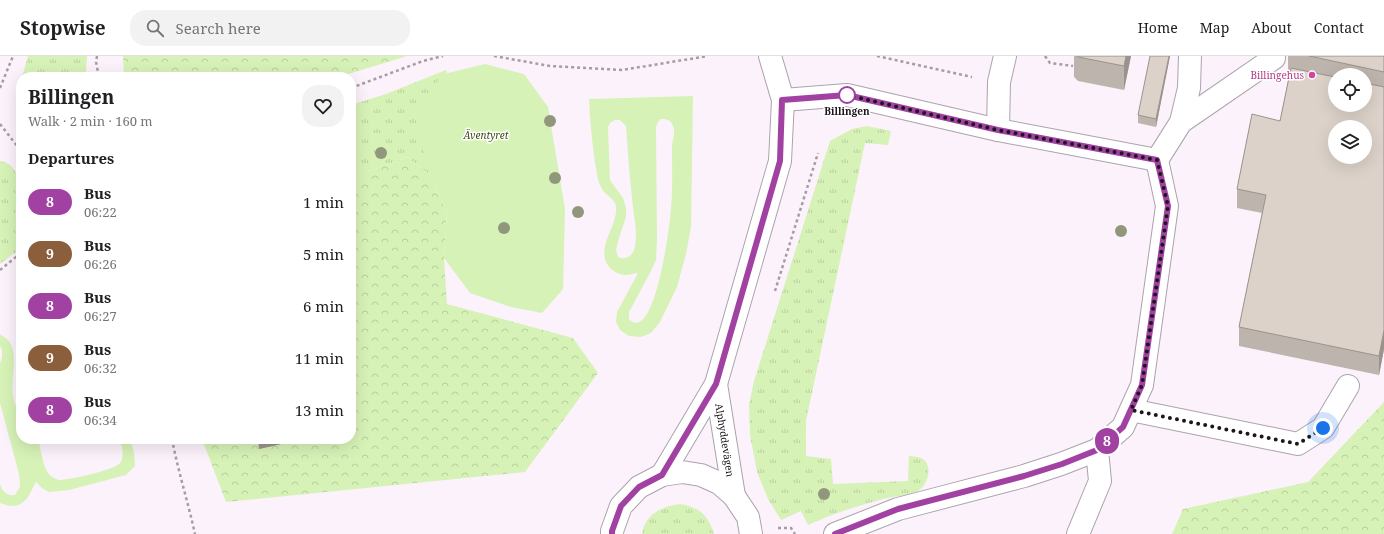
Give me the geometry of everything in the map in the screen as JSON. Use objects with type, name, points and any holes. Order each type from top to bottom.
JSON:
[{"type":"street","name":"Alphyddevägen","points":[[662,475],[716,384],[780,161],[782,100],[770,56]]},
{"type":"street","points":[[998,130],[999,82],[1005,56]]},
{"type":"street","points":[[835,534],[898,509],[1024,476],[1062,464],[1097,450],[1123,427],[1142,385],[1168,206],[1157,160],[1182,122],[1189,88],[1190,56]]},
{"type":"street","points":[[1182,122],[1274,58]]},
{"type":"street","points":[[782,100],[847,95],[998,130],[1157,160]]},
{"type":"street","name":"Alphyddevägen","points":[[716,384],[734,496]]},
{"type":"street","points":[[1131,410],[1298,444],[1323,428],[1348,386]]},
{"type":"street","points":[[1078,534],[1100,481],[1097,450]]},
{"type":"street","points":[[612,534],[621,506],[639,487],[662,475],[682,472],[701,475],[719,483],[734,496],[748,517],[751,534]]},
{"type":"path","points":[[0,88],[13,56]]},
{"type":"path","points":[[97,56],[96,62],[98,72]]},
{"type":"path","points":[[356,86],[423,61],[443,56]]},
{"type":"path","points":[[494,56],[550,66],[622,70],[708,56]]},
{"type":"path","points":[[877,56],[999,82]]},
{"type":"path","points":[[1045,56],[1050,62],[1073,66]]},
{"type":"path","points":[[0,124],[16,145]]},
{"type":"path","points":[[773,297],[818,153]]},
{"type":"path","points":[[0,270],[16,257]]},
{"type":"path","points":[[173,444],[178,470],[195,534]]},
{"type":"green space","points":[[28,56],[87,56],[86,72],[23,72]]},
{"type":"green space","points":[[123,56],[407,56],[355,72],[124,72]]},
{"type":"green space","name":"Äventyret","points":[[485,64],[524,74],[548,107],[565,209],[563,289],[542,313],[511,307],[470,293],[444,258],[447,212],[429,174],[414,109],[444,74]]},
{"type":"green space","points":[[446,70],[454,117],[429,174],[407,157],[359,175],[356,189],[356,103],[386,94]]},
{"type":"green space","points":[[693,96],[691,227],[686,254],[677,287],[660,322],[651,333],[641,337],[629,336],[620,330],[616,322],[617,312],[638,273],[626,275],[619,274],[610,268],[606,261],[604,253],[605,245],[616,214],[616,206],[613,200],[602,190],[598,178],[593,147],[589,99]],"holes":[[[661,119],[670,121],[674,131],[672,147],[672,192],[670,218],[663,262],[653,302],[646,316],[638,323],[629,319],[629,312],[656,260],[656,127]],[[615,120],[620,120],[626,126],[630,180],[636,228],[634,249],[627,258],[618,257],[616,250],[626,217],[626,208],[623,198],[610,180],[608,127],[610,123]]]},
{"type":"green space","points":[[867,126],[891,131],[888,145],[865,143],[806,421],[806,456],[831,459],[833,484],[908,481],[909,456],[919,457],[926,461],[928,476],[925,484],[916,492],[864,504],[808,525],[801,511],[781,520],[768,499],[757,472],[750,435],[749,405],[754,381],[830,141],[852,129]]},
{"type":"green space","points":[[407,157],[429,174],[447,212],[444,258],[447,304],[573,338],[598,373],[525,472],[226,502],[204,444],[356,444],[356,189],[359,175]]},
{"type":"green space","points":[[0,161],[10,165],[16,173],[16,253],[0,264]]},
{"type":"green space","points":[[0,334],[8,340],[14,355],[13,395],[16,407],[16,444],[39,444],[44,464],[48,473],[59,480],[64,480],[110,469],[122,460],[121,444],[132,444],[135,466],[126,475],[69,490],[49,492],[36,482],[28,497],[21,504],[13,506],[0,503],[0,484],[4,491],[10,495],[15,495],[20,487],[19,474],[0,403],[0,364],[2,350],[0,346]]},
{"type":"green space","points":[[1384,402],[1384,534],[1172,534],[1183,509],[1308,482]]},
{"type":"green space","points":[[681,504],[702,513],[712,527],[714,534],[642,534],[647,521],[656,512],[667,507]]},
{"type":"building","points":[[1077,56],[1126,56],[1124,66]]},
{"type":"building","points":[[1150,56],[1169,56],[1156,119],[1138,115]]},
{"type":"building","points":[[1309,56],[1384,56],[1384,72],[1372,69],[1372,68],[1365,68]]},
{"type":"building","points":[[1291,68],[1328,76],[1328,112],[1372,112],[1372,84],[1384,87],[1384,330],[1379,356],[1239,327],[1266,195],[1237,189],[1252,114],[1280,121]]},
{"type":"bus line","name":"8","points":[[612,534],[621,506],[639,487],[662,475],[716,384],[780,161],[782,100],[847,95],[998,130],[1157,160],[1168,206],[1142,385],[1123,427],[1097,450],[1062,464],[1024,476],[898,509],[835,534]]},
{"type":"place","name":"Billingehus","points":[[1312,75]]},
{"type":"place","name":"Billingen","points":[[847,95]]},
{"type":"route","points":[[847,95],[998,130],[1157,160],[1168,206],[1142,385],[1131,410],[1298,444],[1323,428]]}]
